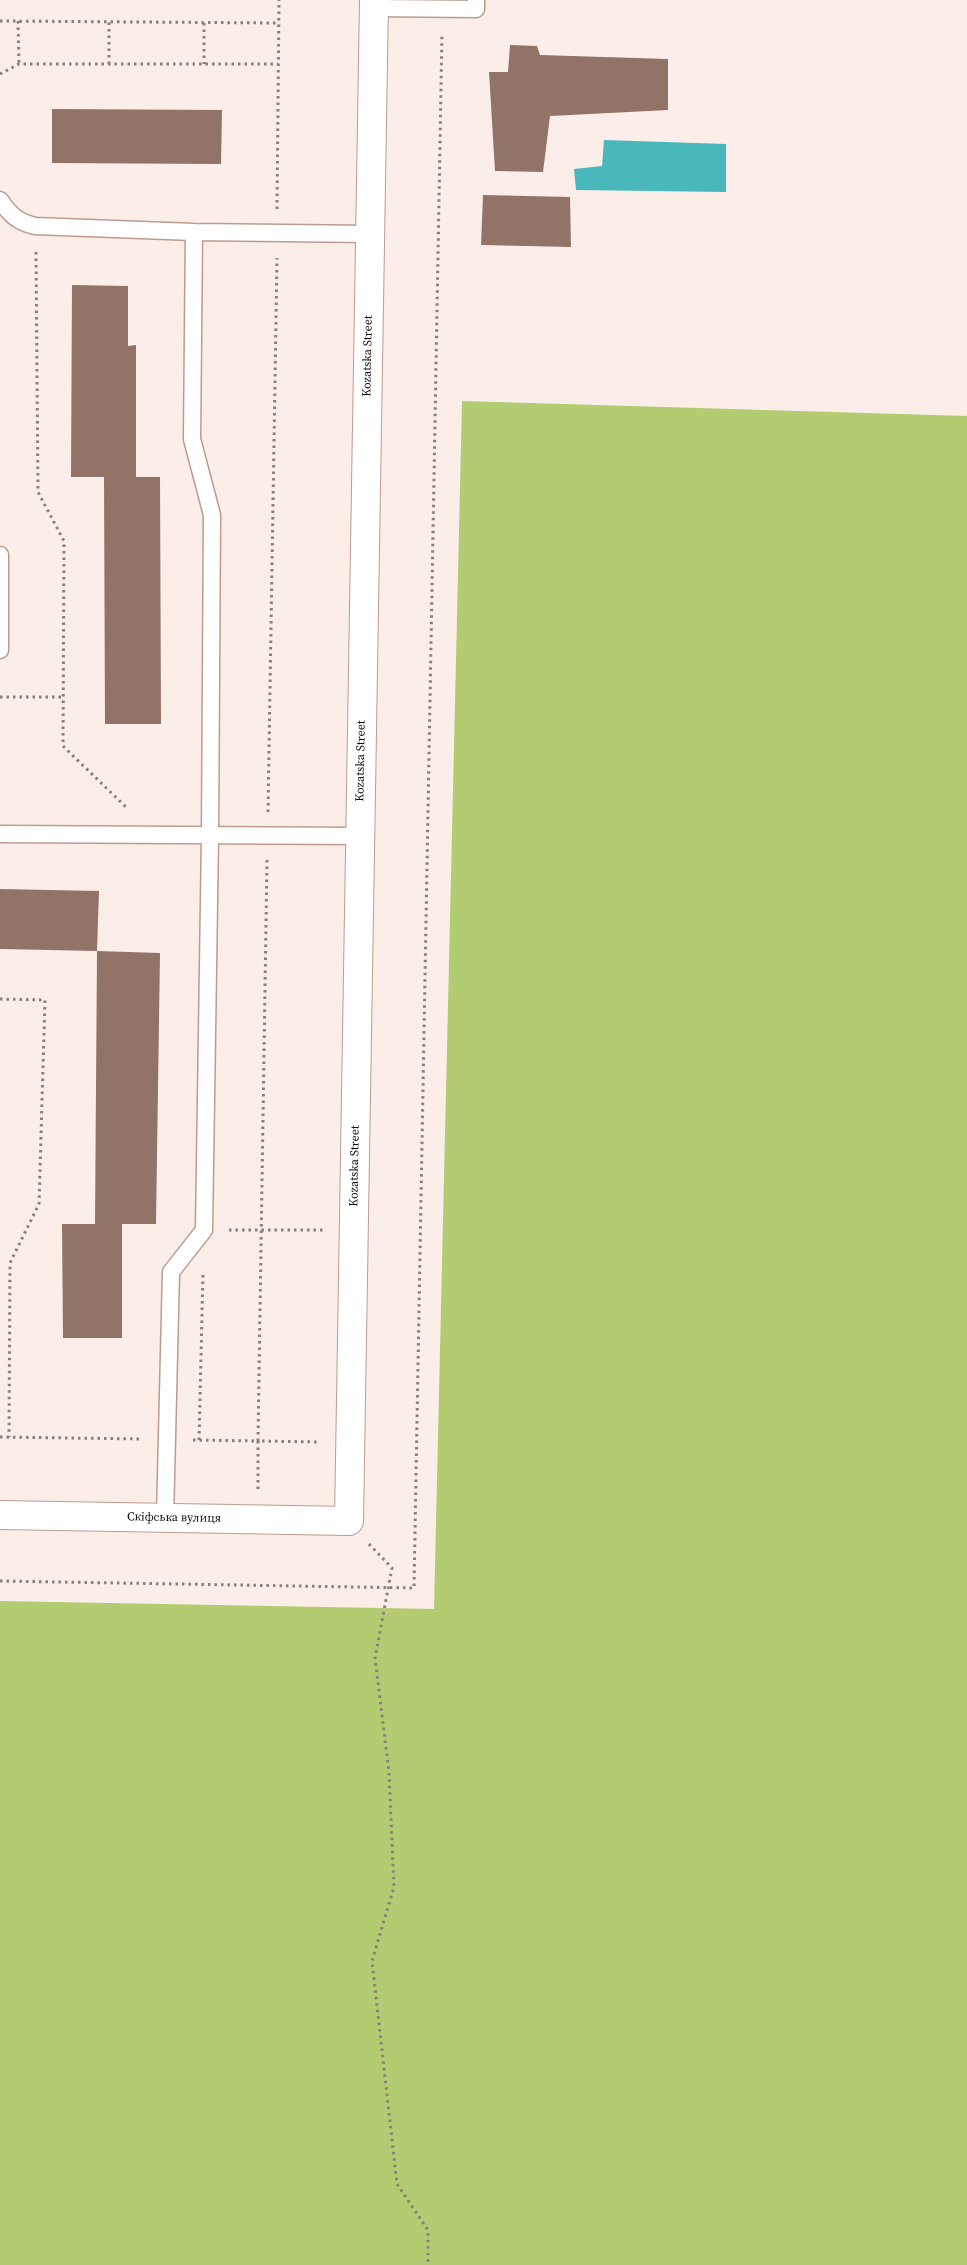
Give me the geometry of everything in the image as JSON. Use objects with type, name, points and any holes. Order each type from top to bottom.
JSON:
[{"type":"street","name":"Kozatska Street","points":[[349,1521],[374,4]]},
{"type":"street","name":"Скіфська вулиця","points":[[0,1515],[349,1521]]},
{"type":"lane","points":[[374,4],[476,9],[476,0]]},
{"type":"lane","points":[[0,200],[10,214],[22,223],[35,226],[194,232],[370,234]]},
{"type":"lane","points":[[165,1518],[171,1272],[204,1230],[210,836],[212,515],[192,439],[194,232]]},
{"type":"lane","points":[[0,555],[0,650]]},
{"type":"lane","points":[[0,834],[360,836]]},
{"type":"path","points":[[0,21],[278,23]]},
{"type":"path","points":[[18,22],[19,64]]},
{"type":"path","points":[[109,22],[109,64]]},
{"type":"path","points":[[204,23],[204,64]]},
{"type":"path","points":[[0,74],[19,64],[278,64]]},
{"type":"path","points":[[35,226],[38,492],[64,541],[62,746],[129,810]]},
{"type":"path","points":[[0,697],[62,697]]},
{"type":"path","points":[[0,999],[45,1000],[39,1204],[10,1263],[9,1437]]},
{"type":"path","points":[[199,1440],[204,1230],[353,1230]]},
{"type":"path","points":[[258,1520],[258,1441],[350,1443]]},
{"type":"path","points":[[349,1521],[392,1568],[375,1658],[389,1772],[394,1887],[372,1961],[397,2184],[428,2230],[428,2265]]},
{"type":"green space","points":[[462,401],[967,416],[967,2265],[0,2265],[0,1601],[434,1609]]},
{"type":"water","points":[[604,140],[726,144],[726,192],[576,190],[574,169],[602,166]]},
{"type":"building","points":[[510,45],[537,46],[540,55],[668,59],[668,110],[550,116],[543,172],[495,171],[489,72],[508,72]]},
{"type":"building","points":[[52,109],[222,110],[221,164],[52,163]]},
{"type":"building","points":[[483,195],[570,197],[571,247],[481,245]]},
{"type":"building","points":[[72,285],[128,286],[128,346],[136,345],[136,477],[160,477],[161,724],[105,724],[104,477],[71,477]]},
{"type":"building","points":[[0,889],[99,891],[97,951],[0,949]]},
{"type":"building","points":[[97,951],[160,953],[156,1224],[122,1224],[122,1338],[63,1338],[62,1224],[95,1224]]}]
